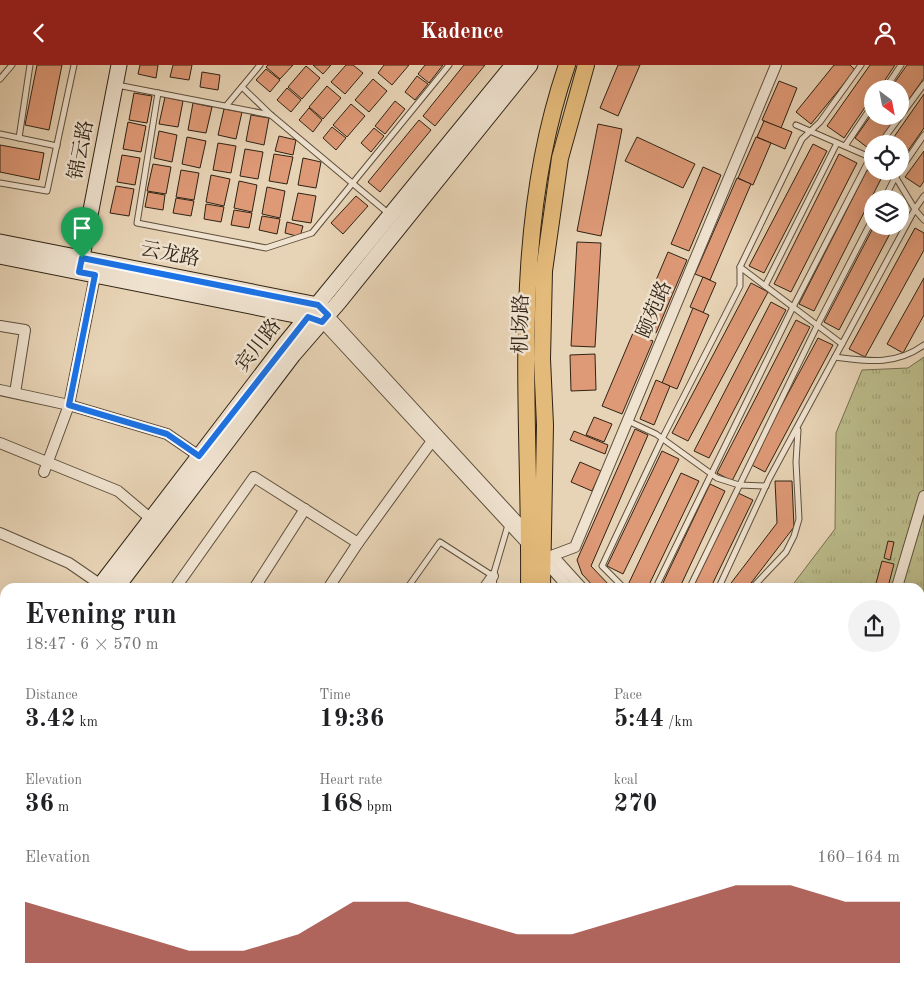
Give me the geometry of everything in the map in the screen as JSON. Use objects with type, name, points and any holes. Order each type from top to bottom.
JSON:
[{"type":"main road","name":"锦云路","points":[[80,265],[119,65]]},
{"type":"main road","name":"宾川路","points":[[120,583],[293,355],[319,314],[391,215],[466,120],[513,65]]},
{"type":"main road","name":"宾川路","points":[[102,583],[199,456],[530,65]]},
{"type":"main road","name":"机场路","points":[[529,583],[530,541],[525,403],[528,274],[537,180],[544,142],[567,65]]},
{"type":"main road","name":"机场路","points":[[543,583],[548,557],[542,359],[544,271],[560,158],[586,65]]},
{"type":"main road","name":"云龙路","points":[[0,242],[80,265]]},
{"type":"main road","name":"云龙路","points":[[0,256],[97,268],[319,314]]},
{"type":"street","name":"颐苑路","points":[[548,557],[575,547],[776,65]]},
{"type":"street","points":[[46,468],[69,405],[97,268]]},
{"type":"street","points":[[319,314],[508,524],[530,541]]},
{"type":"street","points":[[319,314],[530,541]]},
{"type":"street","points":[[0,326],[25,331],[16,393]]},
{"type":"street","points":[[0,390],[69,405],[167,434],[199,456]]},
{"type":"street","points":[[332,583],[358,543],[432,441]]},
{"type":"street","points":[[0,443],[46,468],[118,491],[151,519]]},
{"type":"street","points":[[179,583],[254,477],[358,543]]},
{"type":"street","points":[[898,583],[924,495]]},
{"type":"street","points":[[258,583],[305,509]]},
{"type":"street","points":[[0,533],[69,563],[96,583]]},
{"type":"street","points":[[548,557],[565,583]]},
{"type":"street","points":[[548,557],[577,583]]},
{"type":"street","points":[[489,583],[493,576]]},
{"type":"lane","points":[[0,79],[12,65]]},
{"type":"lane","points":[[19,138],[30,65]]},
{"type":"lane","points":[[0,183],[47,191],[74,65]]},
{"type":"lane","points":[[226,106],[260,65]]},
{"type":"lane","points":[[158,93],[137,223],[266,248],[312,233],[354,185],[449,65]]},
{"type":"lane","points":[[619,583],[602,566],[662,439],[740,287],[740,267],[802,139],[820,122],[861,65]]},
{"type":"lane","points":[[891,80],[901,65]]},
{"type":"lane","points":[[114,84],[271,115]]},
{"type":"lane","points":[[887,135],[924,84]]},
{"type":"lane","points":[[242,87],[271,115],[391,215]]},
{"type":"lane","points":[[845,146],[864,118]]},
{"type":"lane","points":[[796,125],[864,154]]},
{"type":"lane","points":[[0,134],[57,146]]},
{"type":"lane","points":[[909,156],[924,135]]},
{"type":"lane","points":[[765,286],[837,143]]},
{"type":"lane","points":[[658,583],[793,307],[864,172]]},
{"type":"lane","points":[[901,180],[915,209],[924,220]]},
{"type":"lane","points":[[722,583],[766,485],[915,209],[924,196]]},
{"type":"lane","points":[[692,583],[817,326],[864,235]]},
{"type":"lane","points":[[740,267],[842,344]]},
{"type":"lane","points":[[835,357],[885,361],[905,356],[924,345]]},
{"type":"lane","points":[[628,421],[662,439],[710,475],[740,485],[766,485]]},
{"type":"lane","points":[[757,583],[786,552],[794,536],[798,519],[796,462],[798,427]]},
{"type":"lane","points":[[494,583],[493,576],[508,524]]},
{"type":"lane","points":[[411,583],[440,542],[493,576]]},
{"type":"green space","points":[[924,357],[924,583],[794,583],[835,529],[836,433],[862,370],[908,368]]},
{"type":"building","points":[[37,65],[62,65],[49,130],[25,125]]},
{"type":"building","points":[[140,65],[158,65],[156,78],[138,74]]},
{"type":"building","points":[[173,65],[192,65],[189,80],[170,77]]},
{"type":"building","points":[[268,65],[293,65],[280,79],[266,67]]},
{"type":"building","points":[[313,65],[331,65],[323,74]]},
{"type":"building","points":[[346,65],[353,65],[363,73],[345,94],[331,82]]},
{"type":"building","points":[[384,65],[409,65],[392,85],[378,73]]},
{"type":"building","points":[[425,65],[443,65],[429,83],[418,74]]},
{"type":"building","points":[[464,65],[485,65],[435,126],[423,116]]},
{"type":"building","points":[[618,65],[640,65],[618,116],[600,108]]},
{"type":"building","points":[[834,65],[850,65],[855,70],[811,124],[796,112]]},
{"type":"building","points":[[870,65],[895,65],[885,80],[864,80],[864,109],[844,138],[827,126]]},
{"type":"building","points":[[907,65],[924,65],[924,78],[909,99],[909,80],[896,80]]},
{"type":"building","points":[[306,66],[320,78],[302,99],[288,87]]},
{"type":"building","points":[[266,69],[280,80],[270,92],[256,80]]},
{"type":"building","points":[[202,72],[220,75],[218,90],[200,87]]},
{"type":"building","points":[[417,76],[428,84],[415,100],[405,92]]},
{"type":"building","points":[[373,79],[387,91],[369,112],[355,100]]},
{"type":"building","points":[[779,81],[797,88],[781,128],[762,120]]},
{"type":"building","points":[[327,86],[341,98],[323,119],[309,107]]},
{"type":"building","points":[[287,88],[301,100],[291,112],[277,100]]},
{"type":"building","points":[[134,93],[152,96],[147,123],[129,120]]},
{"type":"building","points":[[924,94],[924,128],[909,149],[909,135],[895,135],[902,125],[909,125],[909,115]]},
{"type":"building","points":[[165,97],[183,101],[178,127],[159,124]]},
{"type":"building","points":[[395,101],[405,109],[385,134],[375,126]]},
{"type":"building","points":[[193,103],[212,107],[206,133],[188,130]]},
{"type":"building","points":[[351,104],[365,116],[347,137],[333,125]]},
{"type":"building","points":[[309,108],[322,120],[313,132],[299,120]]},
{"type":"building","points":[[224,109],[242,112],[236,139],[218,135]]},
{"type":"building","points":[[251,115],[269,118],[264,145],[246,141]]},
{"type":"building","points":[[419,120],[431,130],[380,192],[368,182]]},
{"type":"building","points":[[764,121],[792,132],[785,149],[757,137]]},
{"type":"building","points":[[128,122],[146,126],[141,152],[123,149]]},
{"type":"building","points":[[598,124],[622,129],[601,236],[577,231]]},
{"type":"building","points":[[864,125],[891,125],[884,135],[864,135],[864,145],[855,138]]},
{"type":"building","points":[[332,127],[346,138],[336,150],[323,138]]},
{"type":"building","points":[[374,128],[384,136],[371,152],[361,143]]},
{"type":"building","points":[[159,131],[177,135],[172,162],[154,158]]},
{"type":"building","points":[[279,136],[296,140],[293,155],[275,151]]},
{"type":"building","points":[[187,137],[206,141],[200,168],[182,164]]},
{"type":"building","points":[[637,137],[695,164],[683,188],[625,161]]},
{"type":"building","points":[[756,137],[771,143],[753,185],[738,178]]},
{"type":"building","points":[[218,143],[236,146],[231,173],[213,170]]},
{"type":"building","points":[[813,144],[827,151],[764,273],[749,266]]},
{"type":"building","points":[[0,145],[44,153],[39,180],[0,172]]},
{"type":"building","points":[[245,149],[263,152],[258,179],[240,176]]},
{"type":"building","points":[[924,151],[924,181],[920,187],[909,180],[909,172]]},
{"type":"building","points":[[274,154],[293,157],[287,184],[269,181]]},
{"type":"building","points":[[839,154],[857,163],[791,292],[774,284]]},
{"type":"building","points":[[122,155],[140,158],[135,185],[117,182]]},
{"type":"building","points":[[303,158],[321,162],[316,188],[298,185]]},
{"type":"building","points":[[153,164],[171,167],[166,194],[147,191]]},
{"type":"building","points":[[703,167],[721,175],[689,251],[671,244]]},
{"type":"building","points":[[181,170],[199,173],[194,200],[176,197]]},
{"type":"building","points":[[211,175],[230,179],[224,206],[206,202]]},
{"type":"building","points":[[864,176],[864,180],[880,180],[875,190],[864,190],[864,212],[814,311],[799,304]]},
{"type":"building","points":[[737,178],[751,184],[710,280],[695,274]]},
{"type":"building","points":[[239,181],[257,185],[252,212],[234,208]]},
{"type":"building","points":[[116,186],[134,189],[129,216],[110,213]]},
{"type":"building","points":[[267,187],[285,191],[280,218],[262,214]]},
{"type":"building","points":[[148,192],[165,195],[163,210],[145,207]]},
{"type":"building","points":[[298,193],[316,196],[311,223],[292,220]]},
{"type":"building","points":[[356,196],[368,206],[343,234],[331,223]]},
{"type":"building","points":[[176,198],[194,201],[191,216],[173,213]]},
{"type":"building","points":[[206,204],[224,207],[221,222],[204,219]]},
{"type":"building","points":[[234,210],[252,213],[249,228],[231,225]]},
{"type":"building","points":[[262,216],[280,219],[277,234],[259,230]]},
{"type":"building","points":[[287,222],[303,226],[300,237],[285,233]]},
{"type":"building","points":[[915,228],[924,233],[924,250],[865,357],[849,349]]},
{"type":"building","points":[[869,235],[889,235],[839,330],[824,322]]},
{"type":"building","points":[[577,242],[601,243],[595,347],[571,346]]},
{"type":"building","points":[[668,252],[687,260],[656,333],[637,325]]},
{"type":"building","points":[[703,277],[716,283],[703,313],[690,307]]},
{"type":"building","points":[[924,278],[924,315],[903,353],[887,344]]},
{"type":"building","points":[[751,283],[768,292],[688,441],[672,433]]},
{"type":"building","points":[[771,302],[786,310],[709,458],[694,451]]},
{"type":"building","points":[[693,308],[709,315],[677,389],[662,383]]},
{"type":"building","points":[[796,320],[810,327],[732,481],[717,473]]},
{"type":"building","points":[[633,333],[653,341],[622,414],[602,406]]},
{"type":"building","points":[[818,338],[833,345],[765,472],[750,464]]},
{"type":"building","points":[[595,354],[596,390],[571,391],[570,355]]},
{"type":"building","points":[[656,380],[670,386],[654,425],[640,419]]},
{"type":"building","points":[[594,417],[612,424],[604,442],[586,435]]},
{"type":"building","points":[[635,429],[648,435],[591,566],[607,583],[590,583],[582,574],[577,560]]},
{"type":"building","points":[[574,431],[608,445],[605,454],[570,440]]},
{"type":"building","points":[[662,451],[679,459],[623,574],[607,566]]},
{"type":"building","points":[[580,462],[601,471],[592,491],[571,482]]},
{"type":"building","points":[[681,473],[699,481],[650,583],[629,583]]},
{"type":"building","points":[[775,481],[792,481],[794,527],[751,583],[731,583],[777,523]]},
{"type":"building","points":[[710,484],[725,491],[682,583],[663,583]]},
{"type":"building","points":[[738,493],[753,500],[713,583],[695,583]]},
{"type":"building","points":[[888,541],[894,542],[890,560],[884,558]]},
{"type":"building","points":[[882,561],[894,564],[889,583],[876,583]]},
{"type":"route","points":[[82,258],[318,305],[328,315],[322,322],[308,317],[284,345],[199,456],[167,434],[69,405],[95,275],[79,272],[82,258]]}]
